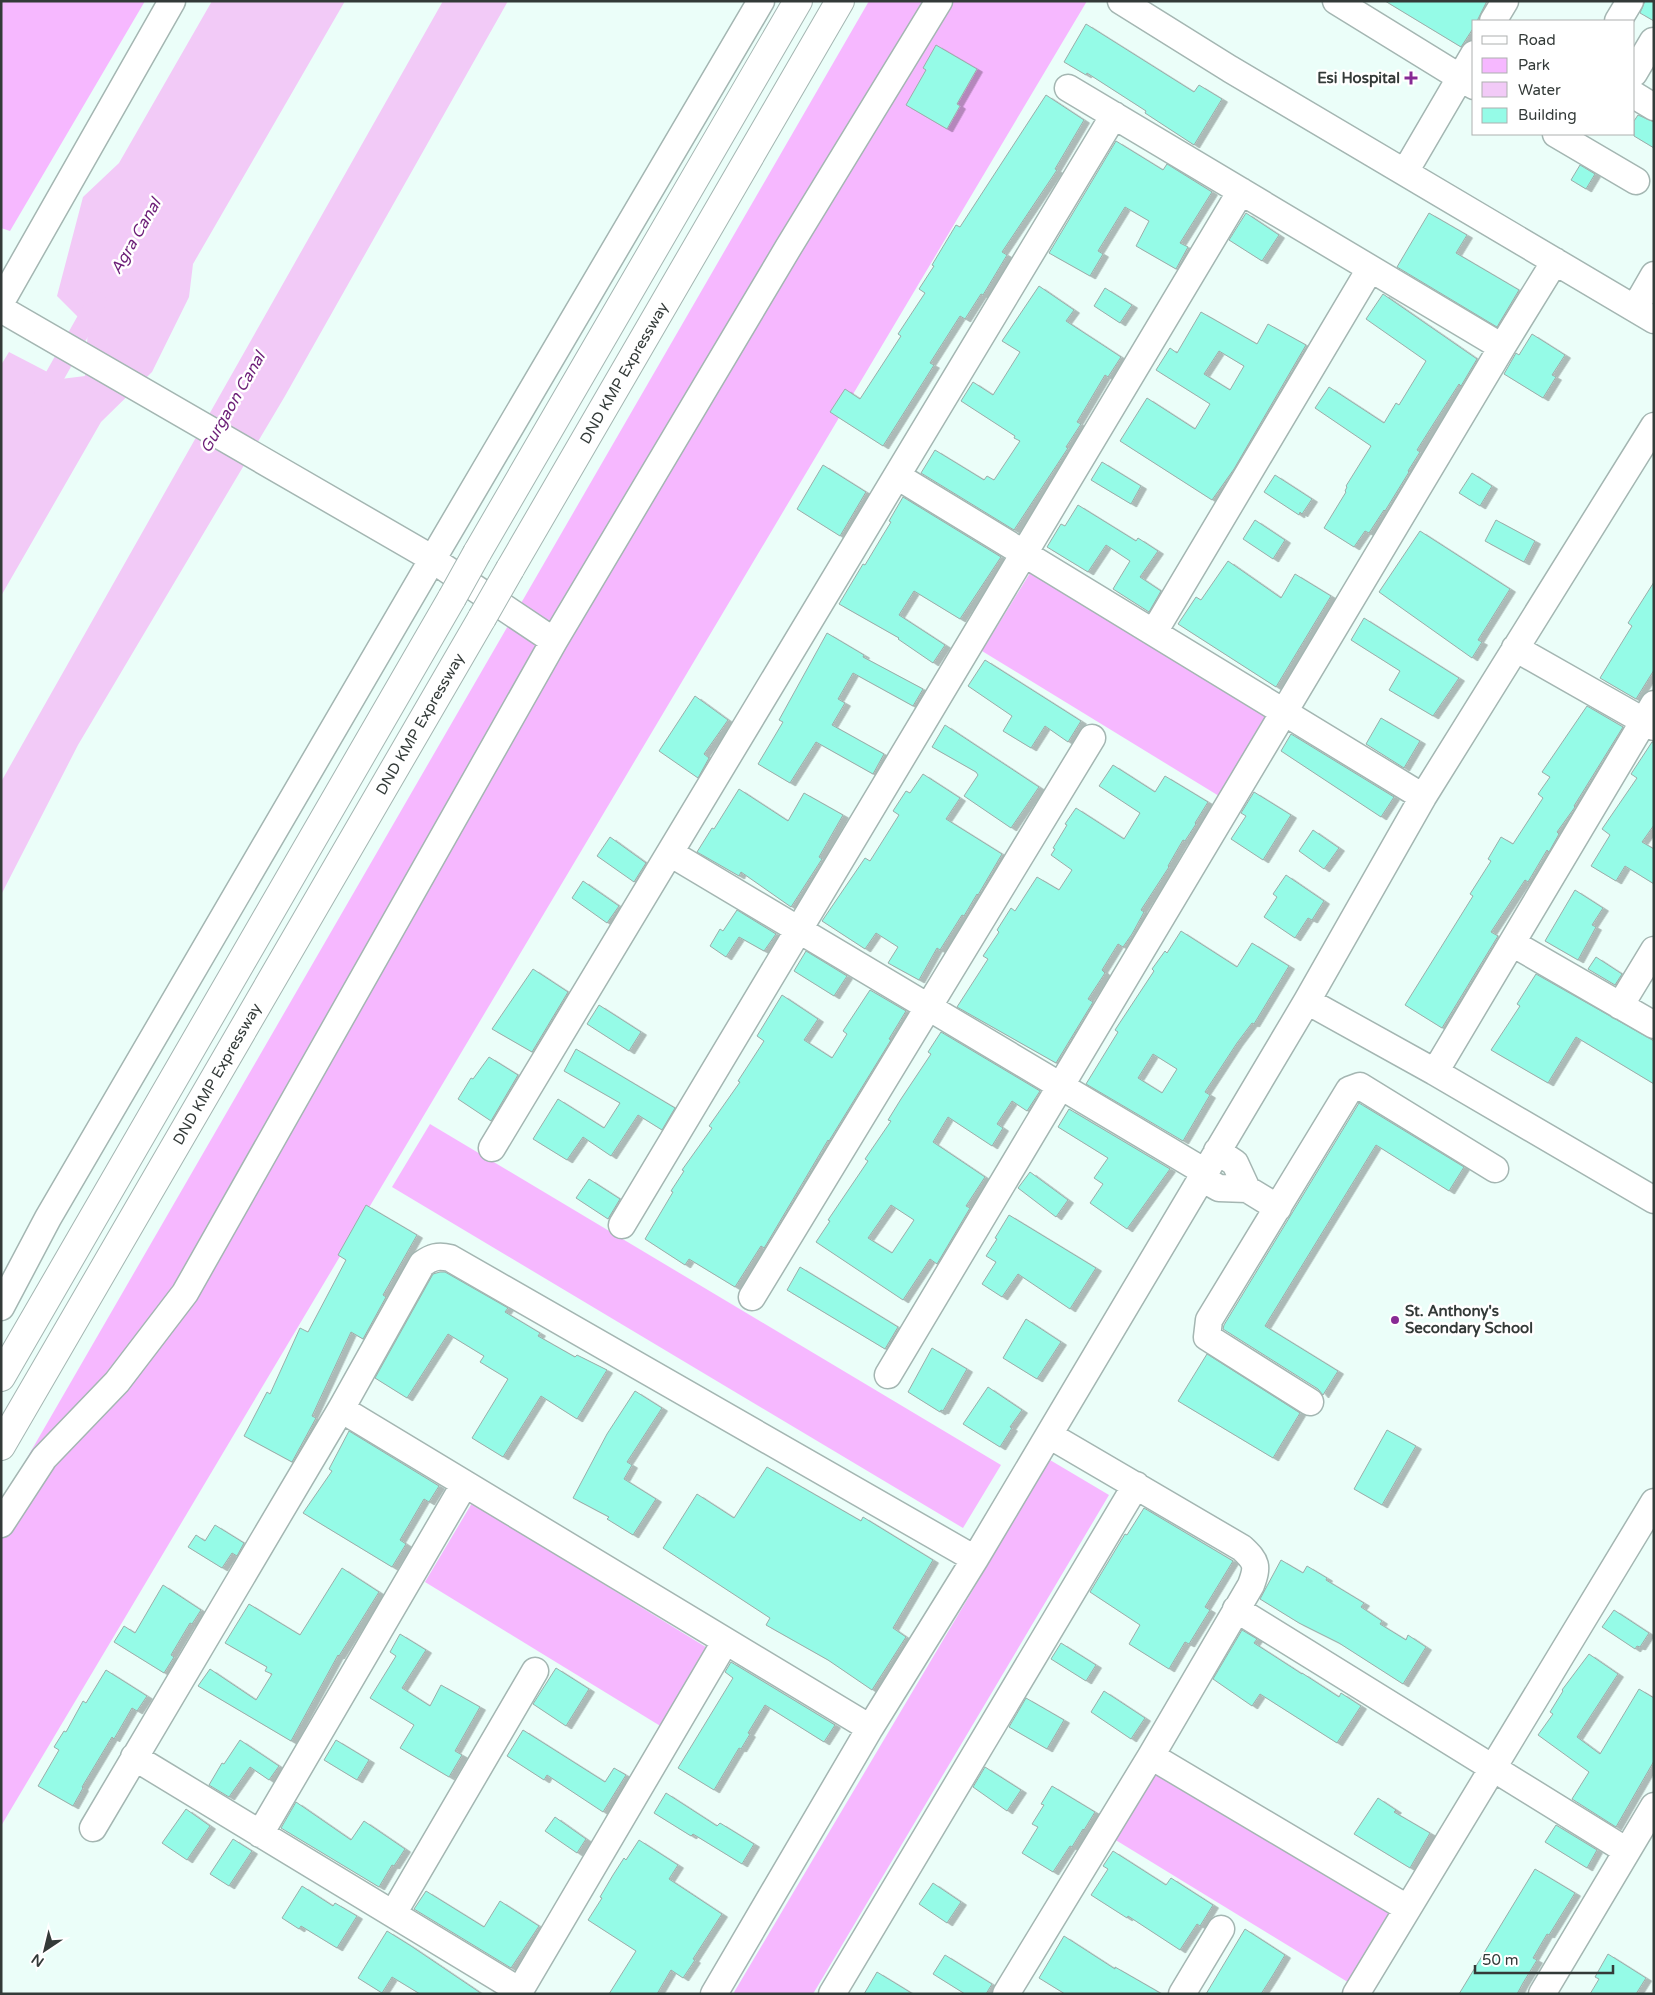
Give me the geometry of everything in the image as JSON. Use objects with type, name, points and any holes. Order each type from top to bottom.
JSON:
[{"type":"highway","points":[[1,1378],[798,1]]},
{"type":"highway","name":"DND KMP Expressway","points":[[1,1446],[840,1]]},
{"type":"street","points":[[172,1],[4,308],[426,556],[554,641]]},
{"type":"street","points":[[1,1307],[48,1218],[426,556],[761,1]]},
{"type":"street","points":[[1,1524],[44,1458],[117,1382],[185,1293],[554,641],[788,248],[939,1]]},
{"type":"street","points":[[1121,1],[1230,69],[1408,166],[1645,310]]},
{"type":"street","points":[[1148,1],[1555,261],[1645,310]]},
{"type":"street","points":[[1336,1],[1467,82]]},
{"type":"street","points":[[1494,20],[1504,1]]},
{"type":"street","points":[[1635,27],[1654,41],[1635,71]]},
{"type":"street","points":[[1408,166],[1467,82],[1472,62]]},
{"type":"street","points":[[1068,88],[1502,347]]},
{"type":"street","points":[[1635,96],[1654,107]]},
{"type":"street","points":[[492,1148],[1114,115]]},
{"type":"street","points":[[1560,135],[1591,142],[1636,181]]},
{"type":"street","points":[[622,1225],[1241,191]]},
{"type":"street","points":[[888,1375],[1555,261]]},
{"type":"street","points":[[1154,632],[1370,268]]},
{"type":"street","points":[[1645,310],[1654,275]]},
{"type":"street","points":[[714,1994],[870,1728],[975,1559],[1307,1001],[1424,797],[1654,426]]},
{"type":"street","points":[[897,476],[1424,797]]},
{"type":"street","points":[[1435,1072],[1650,718],[1515,648]]},
{"type":"street","points":[[752,1297],[1092,738]]},
{"type":"street","points":[[670,853],[1060,1086],[1208,1167],[1235,1163],[1246,1189],[1278,1208]]},
{"type":"street","points":[[1512,943],[1654,1025]]},
{"type":"street","points":[[1620,1006],[1654,950]]},
{"type":"street","points":[[1307,1001],[1435,1072],[1654,1200]]},
{"type":"street","points":[[1310,1402],[1207,1337],[1209,1320],[1349,1090],[1360,1086],[1495,1169]]},
{"type":"street","points":[[93,1828],[341,1409],[422,1264],[430,1258],[439,1255],[450,1258],[975,1559]]},
{"type":"street","points":[[341,1409],[464,1485],[870,1728]]},
{"type":"street","points":[[1006,1994],[1151,1756],[1251,1585],[1257,1570],[1253,1559],[1242,1548],[1049,1435]]},
{"type":"street","points":[[260,1834],[464,1485]]},
{"type":"street","points":[[832,1994],[1136,1485]]},
{"type":"street","points":[[1356,1994],[1654,1502]]},
{"type":"street","points":[[1236,1609],[1627,1851]]},
{"type":"street","points":[[134,1757],[519,1992],[725,1642]]},
{"type":"street","points":[[393,1914],[535,1671]]},
{"type":"street","points":[[1151,1756],[1407,1908]]},
{"type":"street","points":[[1542,1994],[1654,1806]]},
{"type":"street","points":[[1182,1994],[1221,1929]]},
{"type":"green space","points":[[1,1],[145,1],[10,231],[1,228]]},
{"type":"green space","points":[[869,1],[1087,1],[1,1826],[1,1503]]},
{"type":"green space","points":[[1030,573],[1267,718],[1219,796],[982,651]]},
{"type":"green space","points":[[430,1124],[1001,1465],[963,1528],[392,1187]]},
{"type":"green space","points":[[1050,1460],[1109,1495],[813,1994],[733,1994]]},
{"type":"green space","points":[[472,1503],[709,1649],[662,1727],[425,1582]]},
{"type":"green space","points":[[1162,1760],[1399,1905],[1351,1984],[1114,1839]]},
{"type":"water","points":[[212,1],[345,1],[193,264],[189,297],[152,372],[101,422],[1,596],[1,365],[9,352],[61,379],[85,376],[88,327],[57,296],[83,197],[119,163]]},
{"type":"water","name":"Gurgaon Canal","points":[[443,1],[508,1],[285,396],[78,745],[1,895],[1,782]]},
{"type":"building","points":[[1385,1],[1487,1],[1478,20],[1472,20],[1472,30],[1461,47]]},
{"type":"building","points":[[1645,1],[1654,1],[1654,21],[1640,13]]},
{"type":"building","points":[[1086,24],[1194,92],[1199,85],[1222,99],[1194,145],[1087,73],[1086,75],[1064,62]]},
{"type":"building","points":[[936,45],[977,69],[957,104],[960,106],[947,129],[906,105],[926,70],[923,68]]},
{"type":"building","points":[[1046,95],[1084,120],[1055,169],[1057,170],[1002,252],[1007,255],[983,295],[981,294],[965,319],[960,316],[930,363],[934,365],[883,446],[830,412],[845,389],[860,399],[901,336],[898,334],[925,293],[919,289],[956,225],[960,227]]},
{"type":"building","points":[[1638,115],[1654,122],[1654,148],[1634,136],[1635,120]]},
{"type":"building","points":[[1116,141],[1163,170],[1167,164],[1212,192],[1180,243],[1188,247],[1176,269],[1136,246],[1149,221],[1125,207],[1098,251],[1103,254],[1090,276],[1049,253]]},
{"type":"building","points":[[1580,165],[1595,174],[1586,189],[1571,180]]},
{"type":"building","points":[[1246,213],[1279,235],[1262,261],[1229,240]]},
{"type":"building","points":[[1429,213],[1467,235],[1456,253],[1519,290],[1497,327],[1397,267]]},
{"type":"building","points":[[1039,286],[1074,310],[1066,321],[1121,357],[1108,377],[1105,375],[1077,422],[1081,424],[1066,447],[1068,448],[1014,530],[921,473],[935,450],[984,480],[987,476],[994,480],[1020,441],[961,401],[973,382],[993,395],[1020,352],[1002,341]]},
{"type":"building","points":[[1105,288],[1132,305],[1120,323],[1094,306]]},
{"type":"building","points":[[1383,294],[1477,359],[1461,386],[1459,384],[1417,450],[1420,452],[1385,511],[1369,533],[1365,531],[1354,547],[1324,528],[1346,492],[1346,486],[1371,446],[1315,408],[1329,387],[1384,423],[1396,403],[1399,405],[1426,361],[1366,319]]},
{"type":"building","points":[[1201,312],[1257,344],[1268,324],[1306,345],[1234,469],[1212,500],[1120,441],[1147,398],[1195,429],[1210,404],[1156,370],[1170,348],[1177,353]],"holes":[[[1219,351],[1244,366],[1230,390],[1204,374]]]},
{"type":"building","points":[[1532,334],[1565,355],[1552,375],[1556,377],[1543,398],[1504,374],[1516,353],[1519,355]]},
{"type":"building","points":[[1102,462],[1141,486],[1131,504],[1091,480]]},
{"type":"building","points":[[823,465],[866,492],[840,536],[797,509]]},
{"type":"building","points":[[1472,473],[1492,486],[1480,506],[1459,493]]},
{"type":"building","points":[[1275,475],[1312,499],[1302,514],[1300,512],[1299,515],[1264,492]]},
{"type":"building","points":[[903,497],[1001,557],[960,619],[914,591],[899,615],[945,645],[933,663],[899,638],[839,604],[891,522],[889,521]]},
{"type":"building","points":[[1078,505],[1136,541],[1138,538],[1158,551],[1140,577],[1161,591],[1149,612],[1113,589],[1130,561],[1106,545],[1088,572],[1047,547],[1061,524],[1065,526]]},
{"type":"building","points":[[1255,520],[1285,540],[1273,559],[1243,539]]},
{"type":"building","points":[[1496,520],[1535,541],[1524,562],[1485,541]]},
{"type":"building","points":[[1420,531],[1510,589],[1478,640],[1482,642],[1472,658],[1379,592]]},
{"type":"building","points":[[1228,561],[1281,598],[1295,574],[1331,596],[1276,687],[1178,624],[1196,597],[1201,600]]},
{"type":"building","points":[[1654,582],[1654,670],[1636,699],[1600,678],[1632,626],[1628,623]]},
{"type":"building","points":[[1364,618],[1459,678],[1433,716],[1389,690],[1400,671],[1351,640]]},
{"type":"building","points":[[827,633],[864,655],[863,657],[923,689],[913,706],[853,673],[838,699],[845,703],[832,725],[884,754],[873,774],[816,742],[790,783],[758,764],[783,722],[779,720]]},
{"type":"building","points":[[985,660],[1081,721],[1068,742],[1045,726],[1031,748],[1003,731],[1012,716],[968,686]]},
{"type":"building","points":[[695,696],[728,720],[704,754],[709,758],[698,778],[659,751]]},
{"type":"building","points":[[1587,706],[1623,727],[1575,807],[1557,832],[1559,834],[1549,852],[1547,850],[1528,882],[1525,880],[1491,932],[1498,936],[1442,1028],[1405,1005],[1473,896],[1470,894],[1491,861],[1488,859],[1501,837],[1513,844],[1543,798],[1538,794],[1550,777],[1542,772]]},
{"type":"building","points":[[1381,718],[1420,741],[1404,768],[1366,744]]},
{"type":"building","points":[[945,725],[1039,787],[1011,828],[964,796],[978,775],[976,772],[932,747]]},
{"type":"building","points":[[1291,734],[1394,797],[1381,817],[1281,751]]},
{"type":"building","points":[[1652,742],[1654,742],[1654,825],[1642,842],[1654,849],[1654,884],[1625,866],[1616,881],[1591,866],[1610,835],[1602,829],[1637,778],[1631,774]]},
{"type":"building","points":[[1113,765],[1155,792],[1165,776],[1208,802],[1141,910],[1144,912],[1132,934],[1123,947],[1118,944],[1102,970],[1105,973],[1088,999],[1093,1002],[1056,1063],[957,1007],[988,959],[983,956],[999,932],[997,930],[1011,908],[1015,911],[1037,877],[1059,890],[1072,870],[1051,855],[1055,849],[1053,848],[1067,825],[1065,824],[1076,808],[1124,839],[1140,813],[1099,786]]},
{"type":"building","points":[[923,774],[960,798],[946,819],[1002,854],[964,916],[962,915],[940,950],[937,948],[919,980],[888,963],[898,947],[876,933],[865,949],[822,921],[865,858],[870,861],[899,815],[893,811],[906,791],[910,793]]},
{"type":"building","points":[[739,789],[788,821],[804,793],[843,815],[819,857],[822,859],[791,907],[741,872],[739,876],[697,852]]},
{"type":"building","points":[[1254,792],[1291,815],[1263,860],[1231,839],[1246,816],[1241,813]]},
{"type":"building","points":[[1313,830],[1339,848],[1324,869],[1299,851]]},
{"type":"building","points":[[610,837],[646,863],[634,882],[597,856]]},
{"type":"building","points":[[1286,875],[1324,901],[1312,920],[1308,918],[1295,938],[1264,917],[1277,897],[1273,894]]},
{"type":"building","points":[[583,881],[619,906],[607,923],[572,898]]},
{"type":"building","points":[[1575,890],[1603,908],[1592,925],[1596,927],[1578,960],[1545,941]]},
{"type":"building","points":[[737,910],[776,934],[764,951],[739,937],[726,957],[710,946],[720,929],[723,931]]},
{"type":"building","points":[[1181,931],[1237,967],[1252,943],[1289,966],[1254,1024],[1252,1023],[1237,1043],[1205,1092],[1210,1095],[1183,1141],[1086,1084],[1118,1032],[1115,1030],[1154,971],[1152,969],[1165,951],[1167,953]],"holes":[[[1153,1054],[1177,1069],[1162,1093],[1138,1078]]]},
{"type":"building","points":[[806,951],[847,976],[834,996],[794,971]]},
{"type":"building","points":[[1596,957],[1622,974],[1615,985],[1588,969]]},
{"type":"building","points":[[533,969],[568,992],[532,1052],[492,1029]]},
{"type":"building","points":[[1536,974],[1654,1041],[1654,1084],[1576,1037],[1548,1083],[1491,1050],[1520,1006],[1517,1004]]},
{"type":"building","points":[[870,990],[906,1011],[889,1039],[891,1040],[828,1140],[766,1245],[764,1248],[761,1246],[735,1287],[689,1259],[685,1265],[645,1239],[673,1192],[671,1191],[684,1171],[682,1170],[712,1128],[709,1126],[740,1082],[738,1081],[764,1041],[757,1036],[782,995],[818,1019],[804,1040],[832,1058],[847,1034],[843,1031]]},
{"type":"building","points":[[599,1005],[641,1032],[629,1051],[587,1024]]},
{"type":"building","points":[[941,1032],[1040,1091],[1027,1111],[1012,1101],[997,1124],[1003,1128],[992,1146],[948,1117],[933,1142],[985,1177],[966,1206],[970,1208],[937,1264],[930,1259],[903,1300],[816,1242],[830,1221],[828,1220],[868,1161],[865,1159],[891,1121],[888,1120],[931,1054],[928,1052]],"holes":[[[891,1205],[914,1220],[892,1253],[868,1238]]]},
{"type":"building","points":[[576,1049],[675,1108],[662,1130],[638,1115],[611,1156],[583,1137],[567,1160],[533,1139],[558,1099],[604,1128],[620,1103],[564,1071]]},
{"type":"building","points":[[489,1057],[518,1075],[491,1121],[458,1099],[471,1078],[473,1079]]},
{"type":"building","points":[[1359,1103],[1464,1167],[1449,1191],[1376,1145],[1265,1326],[1338,1371],[1323,1395],[1318,1389],[1223,1329]]},
{"type":"building","points":[[1069,1109],[1170,1169],[1127,1229],[1090,1203],[1103,1184],[1094,1178],[1108,1158],[1058,1127]]},
{"type":"building","points":[[1030,1172],[1068,1200],[1056,1217],[1018,1188]]},
{"type":"building","points":[[589,1179],[620,1199],[608,1219],[576,1198]]},
{"type":"building","points":[[366,1205],[417,1235],[383,1295],[386,1297],[363,1339],[351,1332],[312,1416],[316,1418],[292,1462],[244,1436],[267,1392],[270,1394],[300,1328],[308,1332],[346,1260],[338,1255]]},
{"type":"building","points":[[1009,1215],[1096,1268],[1070,1309],[1018,1274],[1002,1297],[982,1284],[996,1262],[986,1256]]},
{"type":"building","points":[[800,1267],[898,1327],[885,1349],[787,1290]]},
{"type":"building","points":[[445,1272],[508,1308],[505,1312],[540,1333],[538,1336],[575,1357],[577,1355],[607,1370],[577,1419],[541,1396],[503,1457],[472,1438],[508,1379],[480,1362],[484,1356],[448,1334],[407,1398],[375,1378],[433,1274]]},
{"type":"building","points":[[1026,1319],[1061,1342],[1037,1379],[1003,1358]]},
{"type":"building","points":[[932,1348],[967,1369],[943,1411],[941,1410],[940,1412],[908,1392]]},
{"type":"building","points":[[1207,1354],[1300,1413],[1273,1458],[1178,1401]]},
{"type":"building","points":[[988,1387],[1022,1410],[1010,1427],[1012,1428],[1000,1447],[963,1424]]},
{"type":"building","points":[[635,1391],[662,1408],[627,1462],[632,1465],[624,1479],[656,1499],[633,1535],[607,1519],[609,1517],[573,1498],[607,1434]]},
{"type":"building","points":[[1387,1430],[1416,1446],[1382,1505],[1354,1489]]},
{"type":"building","points":[[349,1431],[439,1486],[429,1502],[424,1499],[400,1540],[406,1544],[392,1567],[303,1513],[332,1471],[329,1469]]},
{"type":"building","points":[[767,1467],[861,1521],[863,1517],[933,1560],[893,1628],[906,1637],[872,1690],[828,1660],[766,1625],[770,1618],[663,1548],[697,1494],[734,1518]]},
{"type":"building","points":[[1144,1508],[1233,1561],[1205,1607],[1210,1610],[1189,1644],[1185,1642],[1169,1669],[1129,1644],[1140,1625],[1090,1592],[1125,1534],[1127,1535]]},
{"type":"building","points":[[215,1525],[244,1543],[237,1556],[232,1553],[222,1568],[188,1547],[196,1535],[205,1541]]},
{"type":"building","points":[[1281,1560],[1303,1573],[1307,1566],[1327,1578],[1326,1580],[1364,1603],[1361,1607],[1382,1621],[1380,1624],[1406,1640],[1408,1635],[1426,1647],[1403,1684],[1339,1643],[1299,1623],[1260,1599]]},
{"type":"building","points":[[342,1568],[379,1592],[338,1655],[291,1741],[198,1686],[210,1669],[256,1700],[272,1674],[265,1671],[267,1667],[225,1643],[249,1604],[300,1635]]},
{"type":"building","points":[[163,1585],[201,1610],[192,1624],[190,1623],[171,1655],[174,1657],[164,1673],[114,1642],[124,1626],[135,1633]]},
{"type":"building","points":[[1614,1610],[1649,1633],[1640,1647],[1637,1646],[1635,1649],[1602,1627]]},
{"type":"building","points":[[1242,1630],[1257,1639],[1254,1643],[1302,1674],[1339,1697],[1341,1693],[1361,1706],[1337,1743],[1260,1694],[1252,1706],[1213,1679]]},
{"type":"building","points":[[400,1634],[426,1650],[402,1688],[430,1706],[441,1685],[480,1707],[455,1751],[462,1755],[449,1777],[400,1748],[414,1725],[370,1698],[396,1656],[390,1652]]},
{"type":"building","points":[[1061,1643],[1096,1665],[1086,1681],[1051,1659]]},
{"type":"building","points":[[1589,1654],[1618,1674],[1577,1737],[1600,1754],[1639,1689],[1654,1698],[1654,1761],[1616,1827],[1572,1799],[1589,1772],[1538,1735],[1553,1714],[1550,1712],[1562,1690]]},
{"type":"building","points":[[731,1662],[835,1725],[824,1742],[765,1705],[748,1733],[750,1734],[741,1749],[739,1748],[714,1790],[678,1768],[733,1678],[725,1672]]},
{"type":"building","points":[[556,1668],[589,1689],[566,1726],[533,1704]]},
{"type":"building","points":[[106,1670],[147,1696],[137,1711],[132,1708],[114,1739],[112,1737],[82,1787],[73,1806],[38,1786],[59,1750],[54,1747],[64,1731],[66,1732],[83,1701],[86,1703]]},
{"type":"building","points":[[1104,1691],[1145,1718],[1131,1739],[1091,1712]]},
{"type":"building","points":[[1026,1698],[1064,1720],[1047,1749],[1009,1727]]},
{"type":"building","points":[[523,1730],[605,1782],[614,1768],[626,1775],[603,1812],[547,1775],[544,1780],[507,1756]]},
{"type":"building","points":[[240,1740],[279,1766],[269,1780],[250,1767],[229,1797],[209,1785],[222,1763],[224,1764]]},
{"type":"building","points":[[336,1740],[369,1760],[357,1780],[324,1760]]},
{"type":"building","points":[[985,1767],[1021,1790],[1007,1811],[973,1787]]},
{"type":"building","points":[[1052,1786],[1095,1812],[1053,1872],[1022,1853],[1038,1827],[1032,1824],[1044,1805],[1041,1804]]},
{"type":"building","points":[[666,1793],[717,1826],[720,1823],[754,1844],[742,1864],[654,1813]]},
{"type":"building","points":[[1378,1798],[1396,1810],[1394,1812],[1430,1833],[1410,1868],[1354,1834]]},
{"type":"building","points":[[296,1802],[351,1840],[364,1821],[405,1849],[394,1866],[392,1865],[379,1887],[281,1828]]},
{"type":"building","points":[[186,1809],[210,1826],[187,1860],[162,1843]]},
{"type":"building","points":[[555,1817],[586,1839],[577,1853],[545,1831]]},
{"type":"building","points":[[1556,1825],[1597,1850],[1587,1868],[1545,1842]]},
{"type":"building","points":[[233,1839],[252,1851],[229,1886],[210,1874]]},
{"type":"building","points":[[639,1840],[678,1865],[669,1879],[722,1914],[683,1978],[671,1970],[657,1994],[609,1994],[636,1951],[588,1920],[602,1898],[600,1897],[613,1875]]},
{"type":"building","points":[[1113,1851],[1166,1885],[1171,1878],[1213,1905],[1200,1926],[1197,1924],[1180,1950],[1128,1916],[1127,1918],[1091,1895],[1108,1869],[1103,1866]]},
{"type":"building","points":[[1535,1869],[1575,1893],[1533,1958],[1537,1960],[1517,1994],[1459,1994]]},
{"type":"building","points":[[933,1883],[961,1902],[947,1923],[919,1904]]},
{"type":"building","points":[[302,1886],[333,1906],[335,1903],[357,1916],[337,1948],[301,1926],[299,1929],[282,1918]]},
{"type":"building","points":[[426,1891],[484,1927],[500,1901],[539,1926],[511,1968],[414,1909]]},
{"type":"building","points":[[1245,1929],[1285,1955],[1273,1975],[1261,1994],[1206,1994]]},
{"type":"building","points":[[387,1931],[482,1994],[420,1994],[392,1977],[382,1993],[358,1978]]},
{"type":"building","points":[[1064,1936],[1115,1969],[1115,1967],[1162,1994],[1065,1994],[1039,1978]]},
{"type":"building","points":[[1608,1954],[1646,1978],[1636,1994],[1590,1994],[1599,1979],[1595,1977]]},
{"type":"building","points":[[945,1955],[992,1984],[986,1994],[965,1994],[933,1974]]},
{"type":"building","points":[[877,1972],[913,1994],[864,1994]]},
{"type":"waterway","name":"Agra Canal","points":[[43,397],[97,301]]},
{"type":"place","name":"Esi Hospital","points":[[1411,78]]},
{"type":"place","name":"St. Anthony's Secondary School","points":[[1395,1320]]}]
